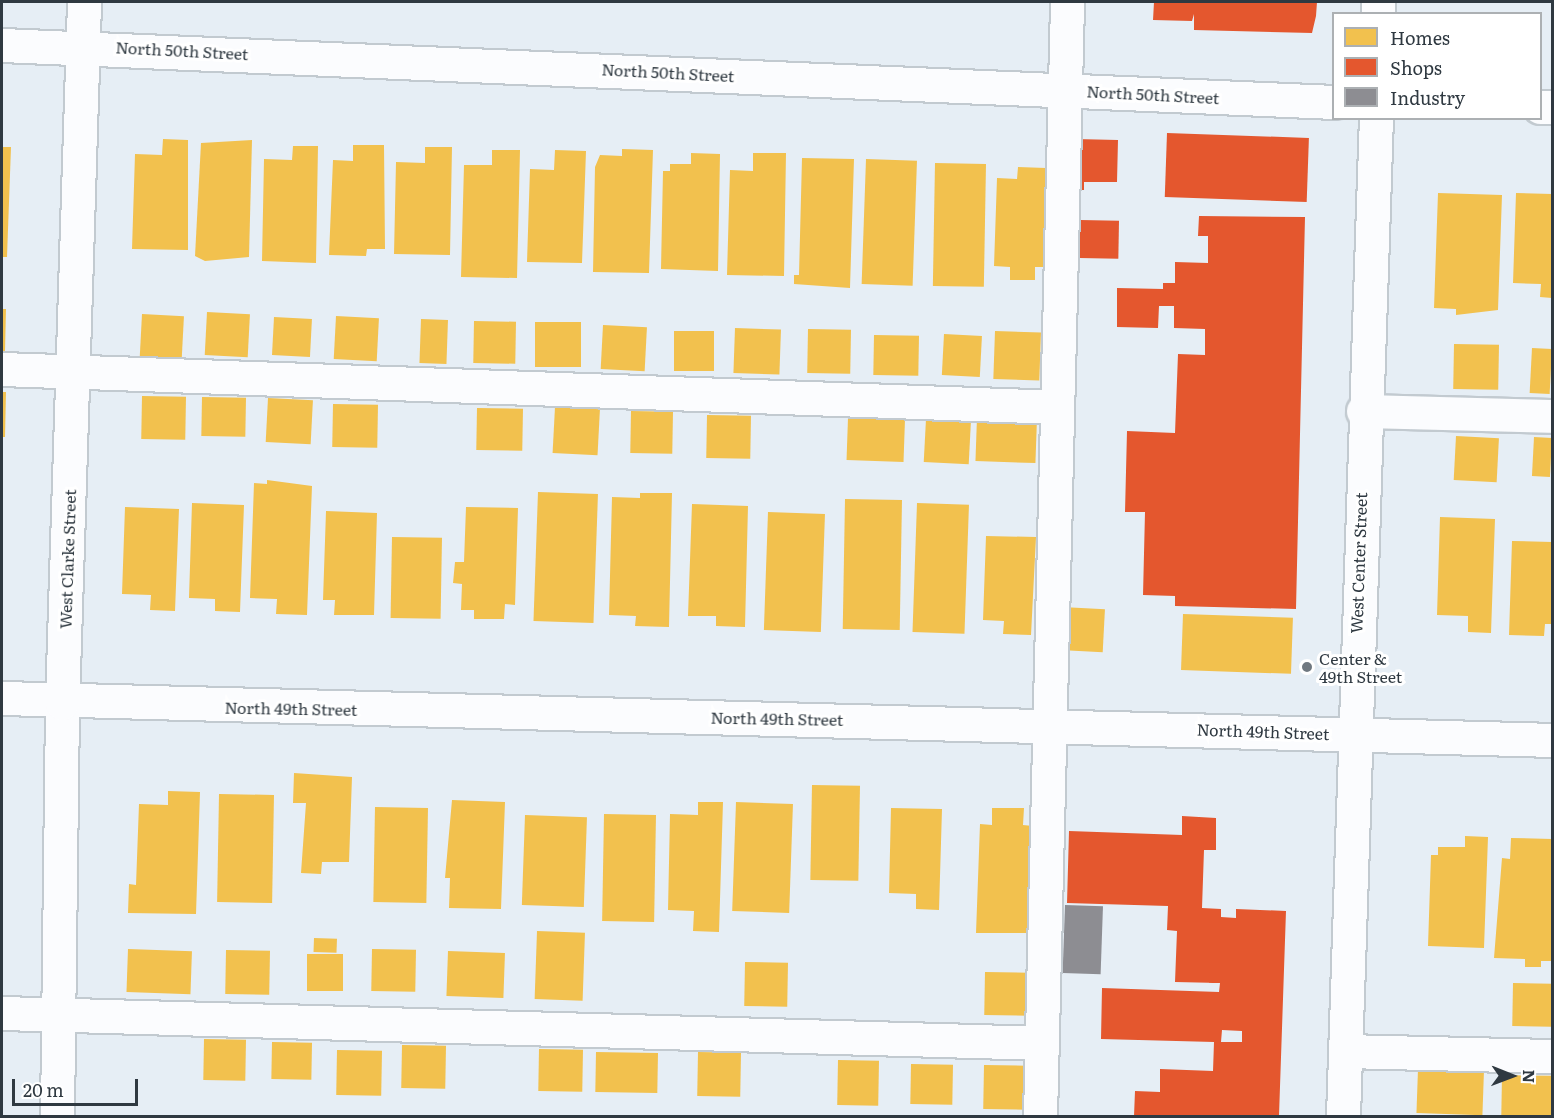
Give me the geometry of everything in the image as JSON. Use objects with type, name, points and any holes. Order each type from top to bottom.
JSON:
[{"type":"street","name":"West Clarke Street","points":[[57,1116],[62,703],[84,2]]},
{"type":"street","points":[[1040,1116],[1067,2]]},
{"type":"street","name":"North 50th Street","points":[[2,45],[82,46],[1332,102]]},
{"type":"street","name":"West Center Street","points":[[1343,1116],[1363,411],[1376,120]]},
{"type":"street","points":[[2,369],[1057,407]]},
{"type":"street","points":[[1363,411],[1552,416]]},
{"type":"street","name":"North 49th Street","points":[[2,698],[62,703],[1049,724],[1552,740]]},
{"type":"street","points":[[2,1013],[1041,1043]]},
{"type":"street","points":[[1345,1051],[1552,1056]]},
{"type":"building: Homes","points":[[163,139],[188,140],[188,250],[132,249],[135,154],[162,155]]},
{"type":"building: Homes","points":[[252,140],[249,257],[205,261],[195,256],[201,143]]},
{"type":"building: Homes","points":[[353,145],[384,145],[385,249],[367,249],[366,256],[329,255],[333,160],[353,161]]},
{"type":"building: Homes","points":[[293,146],[318,146],[316,263],[262,261],[264,159],[292,160]]},
{"type":"building: Homes","points":[[2,147],[11,147],[7,257],[2,257]]},
{"type":"building: Homes","points":[[425,147],[452,147],[450,255],[394,254],[396,162],[425,163]]},
{"type":"building: Homes","points":[[622,149],[653,150],[649,273],[593,272],[595,167],[600,155],[622,156]]},
{"type":"building: Homes","points":[[492,150],[520,150],[517,278],[461,277],[464,165],[492,165]]},
{"type":"building: Homes","points":[[555,150],[586,151],[582,263],[527,262],[530,169],[554,170]]},
{"type":"building: Homes","points":[[691,153],[720,154],[718,271],[661,269],[663,171],[670,171],[670,164],[691,164]]},
{"type":"building: Homes","points":[[753,153],[786,153],[784,276],[727,275],[730,170],[753,171]]},
{"type":"building: Homes","points":[[802,158],[854,159],[850,288],[794,284],[794,275],[799,275]]},
{"type":"building: Homes","points":[[866,159],[917,161],[913,286],[862,284]]},
{"type":"building: Homes","points":[[935,163],[986,164],[984,287],[933,286]]},
{"type":"building: Homes","points":[[1018,167],[1046,168],[1048,180],[1045,267],[1035,267],[1035,280],[1010,280],[1010,267],[994,266],[997,178],[1017,179]]},
{"type":"building: Homes","points":[[1438,193],[1502,195],[1498,310],[1456,315],[1456,309],[1434,308]]},
{"type":"building: Homes","points":[[1516,193],[1552,194],[1552,298],[1540,297],[1541,284],[1513,283]]},
{"type":"building: Homes","points":[[2,309],[6,309],[5,351],[2,351]]},
{"type":"building: Homes","points":[[207,312],[250,314],[248,357],[205,355]]},
{"type":"building: Homes","points":[[142,314],[184,316],[182,358],[140,356]]},
{"type":"building: Homes","points":[[336,316],[379,318],[377,361],[334,359]]},
{"type":"building: Homes","points":[[274,317],[312,319],[310,357],[272,355]]},
{"type":"building: Homes","points":[[421,319],[448,320],[446,364],[419,363]]},
{"type":"building: Homes","points":[[474,321],[516,322],[515,364],[473,363]]},
{"type":"building: Homes","points":[[535,322],[581,322],[581,367],[535,367]]},
{"type":"building: Homes","points":[[603,325],[647,327],[645,371],[601,369]]},
{"type":"building: Homes","points":[[735,328],[781,330],[779,375],[733,373]]},
{"type":"building: Homes","points":[[808,329],[851,330],[850,374],[807,373]]},
{"type":"building: Homes","points":[[674,331],[714,331],[714,371],[674,371]]},
{"type":"building: Homes","points":[[995,331],[1041,333],[1039,381],[993,379]]},
{"type":"building: Homes","points":[[944,334],[982,336],[980,377],[942,375]]},
{"type":"building: Homes","points":[[874,335],[919,336],[918,376],[873,375]]},
{"type":"building: Homes","points":[[1454,344],[1499,345],[1498,390],[1453,389]]},
{"type":"building: Homes","points":[[1532,348],[1552,349],[1550,394],[1530,393]]},
{"type":"building: Homes","points":[[2,392],[6,392],[5,437],[2,437]]},
{"type":"building: Homes","points":[[142,396],[186,397],[185,440],[141,439]]},
{"type":"building: Homes","points":[[202,397],[246,398],[245,437],[201,436]]},
{"type":"building: Homes","points":[[268,398],[313,400],[311,444],[266,442]]},
{"type":"building: Homes","points":[[333,404],[378,405],[377,448],[332,447]]},
{"type":"building: Homes","points":[[555,407],[600,409],[598,455],[553,453]]},
{"type":"building: Homes","points":[[477,408],[523,409],[522,451],[476,450]]},
{"type":"building: Homes","points":[[631,411],[673,412],[672,454],[630,453]]},
{"type":"building: Homes","points":[[707,415],[751,416],[750,459],[706,458]]},
{"type":"building: Homes","points":[[977,417],[1037,419],[1035,463],[975,461]]},
{"type":"building: Homes","points":[[848,418],[905,420],[903,462],[847,460]]},
{"type":"building: Homes","points":[[926,419],[971,421],[969,464],[924,462]]},
{"type":"building: Homes","points":[[1456,436],[1499,438],[1497,482],[1454,480]]},
{"type":"building: Homes","points":[[1534,437],[1552,438],[1550,477],[1532,476]]},
{"type":"building: Homes","points":[[267,480],[312,486],[307,615],[276,614],[277,599],[250,598],[254,483],[267,484]]},
{"type":"building: Homes","points":[[538,492],[598,494],[593,623],[533,621]]},
{"type":"building: Homes","points":[[640,493],[672,493],[669,627],[635,626],[636,616],[609,615],[612,497],[640,498]]},
{"type":"building: Homes","points":[[845,499],[902,500],[900,630],[843,629]]},
{"type":"building: Homes","points":[[192,503],[244,505],[240,612],[215,611],[215,599],[189,598]]},
{"type":"building: Homes","points":[[917,503],[969,505],[964,634],[912,632]]},
{"type":"building: Homes","points":[[692,504],[748,506],[745,627],[716,626],[716,616],[688,616]]},
{"type":"building: Homes","points":[[125,507],[179,509],[175,611],[150,610],[151,595],[122,594]]},
{"type":"building: Homes","points":[[466,507],[518,508],[515,605],[505,604],[504,619],[474,619],[474,610],[461,610],[462,584],[453,583],[455,562],[464,562]]},
{"type":"building: Homes","points":[[326,511],[377,513],[374,615],[334,615],[335,600],[323,600]]},
{"type":"building: Homes","points":[[768,512],[825,514],[821,632],[764,630]]},
{"type":"building: Homes","points":[[1440,517],[1495,519],[1491,633],[1468,632],[1468,616],[1437,615]]},
{"type":"building: Homes","points":[[986,536],[1036,537],[1031,635],[1003,634],[1004,621],[983,620]]},
{"type":"building: Homes","points":[[392,537],[442,538],[441,619],[391,618]]},
{"type":"building: Homes","points":[[1512,541],[1552,542],[1552,624],[1545,624],[1544,636],[1509,635]]},
{"type":"building: Homes","points":[[1062,607],[1105,609],[1103,652],[1060,650]]},
{"type":"building: Homes","points":[[1183,614],[1293,618],[1291,674],[1181,670]]},
{"type":"building: Homes","points":[[294,773],[352,777],[349,862],[322,862],[321,874],[301,873],[306,803],[293,803]]},
{"type":"building: Homes","points":[[812,785],[860,786],[858,881],[810,880]]},
{"type":"building: Homes","points":[[168,791],[200,792],[196,914],[128,913],[129,884],[136,885],[139,804],[168,805]]},
{"type":"building: Homes","points":[[219,794],[274,795],[272,903],[217,902]]},
{"type":"building: Homes","points":[[452,800],[505,802],[501,909],[449,908],[450,878],[445,878]]},
{"type":"building: Homes","points":[[698,802],[723,802],[719,932],[693,931],[694,911],[668,910],[670,814],[698,815]]},
{"type":"building: Homes","points":[[736,802],[793,804],[789,913],[732,911]]},
{"type":"building: Homes","points":[[375,807],[428,808],[426,903],[373,902]]},
{"type":"building: Homes","points":[[891,808],[942,809],[939,910],[916,909],[916,894],[889,893]]},
{"type":"building: Homes","points":[[992,808],[1024,808],[1023,825],[1033,826],[1030,933],[976,933],[980,824],[992,825]]},
{"type":"building: Homes","points":[[604,814],[656,815],[654,922],[602,921]]},
{"type":"building: Homes","points":[[525,815],[587,817],[584,907],[522,905]]},
{"type":"building: Homes","points":[[1465,836],[1488,837],[1484,948],[1428,946],[1431,855],[1438,855],[1438,847],[1465,847]]},
{"type":"building: Homes","points":[[1511,838],[1552,839],[1552,961],[1541,961],[1541,967],[1525,967],[1525,959],[1494,958],[1502,858],[1510,859]]},
{"type":"building: Homes","points":[[537,931],[585,933],[583,1001],[535,999]]},
{"type":"building: Homes","points":[[314,938],[337,939],[336,953],[314,952]]},
{"type":"building: Homes","points":[[128,949],[192,951],[190,994],[126,992]]},
{"type":"building: Homes","points":[[372,949],[416,950],[415,992],[371,991]]},
{"type":"building: Homes","points":[[226,950],[270,951],[269,995],[225,994]]},
{"type":"building: Homes","points":[[448,951],[505,953],[503,998],[446,996]]},
{"type":"building: Homes","points":[[307,954],[343,954],[343,991],[307,991]]},
{"type":"building: Homes","points":[[745,962],[788,963],[787,1007],[744,1006]]},
{"type":"building: Homes","points":[[985,972],[1029,973],[1028,1016],[984,1015]]},
{"type":"building: Homes","points":[[1513,983],[1552,984],[1551,1027],[1512,1026]]},
{"type":"building: Homes","points":[[204,1039],[246,1040],[245,1081],[203,1080]]},
{"type":"building: Homes","points":[[272,1042],[312,1043],[311,1080],[271,1079]]},
{"type":"building: Homes","points":[[402,1045],[446,1046],[445,1089],[401,1088]]},
{"type":"building: Homes","points":[[539,1049],[583,1050],[582,1092],[538,1091]]},
{"type":"building: Homes","points":[[337,1050],[382,1051],[381,1096],[336,1095]]},
{"type":"building: Homes","points":[[596,1052],[658,1053],[657,1093],[595,1092]]},
{"type":"building: Homes","points":[[698,1052],[741,1053],[740,1097],[697,1096]]},
{"type":"building: Homes","points":[[838,1060],[879,1061],[878,1106],[837,1105]]},
{"type":"building: Homes","points":[[911,1064],[953,1065],[952,1105],[910,1104]]},
{"type":"building: Homes","points":[[984,1065],[1026,1066],[1025,1110],[983,1109]]},
{"type":"building: Homes","points":[[1418,1069],[1484,1071],[1482,1115],[1416,1113]]},
{"type":"building: Homes","points":[[1502,1075],[1552,1076],[1551,1116],[1501,1116]]},
{"type":"building: Shops","points":[[1154,2],[1317,2],[1312,33],[1194,30],[1194,14],[1192,21],[1153,20]]},
{"type":"building: Shops","points":[[1167,133],[1309,138],[1307,202],[1165,197]]},
{"type":"building: Shops","points":[[1075,139],[1118,140],[1117,182],[1084,182],[1084,190],[1075,190]]},
{"type":"building: Shops","points":[[1199,216],[1305,217],[1296,609],[1175,606],[1175,596],[1143,595],[1145,512],[1125,512],[1127,431],[1175,433],[1178,354],[1205,355],[1205,329],[1174,328],[1174,306],[1159,306],[1158,328],[1117,327],[1117,288],[1163,289],[1163,283],[1175,283],[1175,262],[1208,263],[1208,236],[1198,236]]},
{"type":"building: Shops","points":[[1080,220],[1119,221],[1118,259],[1079,258]]},
{"type":"building: Shops","points":[[1182,816],[1216,818],[1216,850],[1204,850],[1202,908],[1221,909],[1221,917],[1236,918],[1236,909],[1286,911],[1279,1116],[1134,1116],[1135,1091],[1160,1092],[1160,1069],[1213,1071],[1214,1042],[1101,1039],[1102,988],[1219,992],[1220,983],[1175,982],[1177,931],[1167,930],[1168,906],[1067,903],[1069,831],[1182,835]],"holes":[[[1222,1030],[1242,1031],[1242,1042],[1221,1042]]]},
{"type":"building: Industry","points":[[1065,905],[1103,906],[1101,974],[1063,973]]},
{"type":"place","name":"Center & 49th Street","points":[[1307,667]]}]
